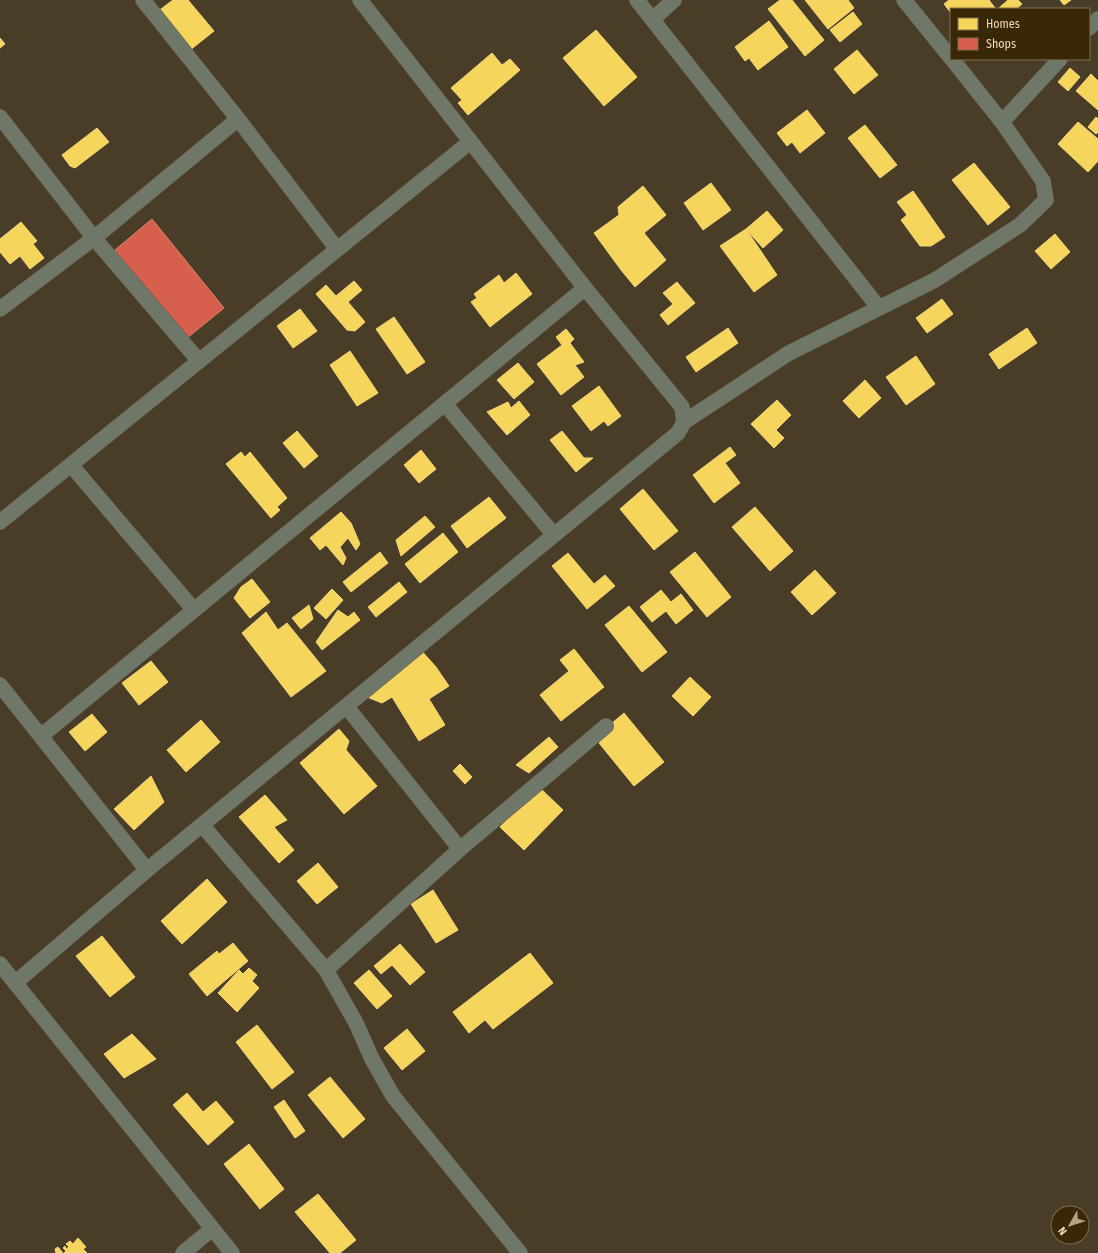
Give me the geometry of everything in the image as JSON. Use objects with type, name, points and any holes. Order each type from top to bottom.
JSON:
[{"type":"street","points":[[143,0],[238,119],[337,249]]},
{"type":"street","points":[[360,0],[585,288],[682,407],[684,422]]},
{"type":"street","points":[[637,0],[879,308]]},
{"type":"street","points":[[652,19],[674,0]]},
{"type":"street","points":[[904,0],[950,58]]},
{"type":"street","points":[[1090,27],[1098,19]]},
{"type":"street","points":[[15,983],[147,870],[678,433],[684,422],[789,353],[935,280],[1020,225],[1046,200],[1043,181],[1002,122],[952,60]]},
{"type":"street","points":[[1002,122],[1059,60]]},
{"type":"street","points":[[0,117],[94,238],[199,361]]},
{"type":"street","points":[[0,309],[94,238],[238,119]]},
{"type":"street","points":[[0,522],[470,142]]},
{"type":"street","points":[[41,736],[585,288]]},
{"type":"street","points":[[445,404],[554,535]]},
{"type":"street","points":[[71,465],[194,610]]},
{"type":"street","points":[[0,685],[147,870]]},
{"type":"street","points":[[346,706],[460,850]]},
{"type":"street","points":[[326,970],[460,850],[606,726]]},
{"type":"street","points":[[202,825],[326,970],[356,1023],[372,1058],[393,1096],[520,1253]]},
{"type":"street","points":[[0,966],[232,1253]]},
{"type":"street","points":[[183,1253],[212,1229]]},
{"type":"building: Homes","points":[[173,0],[188,0],[214,31],[189,51],[157,12]]},
{"type":"building: Homes","points":[[780,0],[792,0],[824,40],[805,56],[768,9]]},
{"type":"building: Homes","points":[[805,0],[848,0],[854,8],[828,29]]},
{"type":"building: Homes","points":[[949,0],[989,0],[995,8],[950,8],[950,12],[944,4]]},
{"type":"building: Homes","points":[[1008,0],[1018,0],[1022,4],[1017,8],[999,8]]},
{"type":"building: Homes","points":[[1060,0],[1071,0],[1064,5]]},
{"type":"building: Homes","points":[[853,12],[862,24],[840,42],[830,30]]},
{"type":"building: Homes","points":[[769,21],[788,47],[758,70],[749,58],[745,61],[735,47]]},
{"type":"building: Homes","points":[[596,30],[637,77],[604,106],[563,58]]},
{"type":"building: Homes","points":[[0,38],[5,44],[0,48]]},
{"type":"building: Homes","points":[[857,50],[878,75],[854,94],[834,69]]},
{"type":"building: Homes","points":[[492,53],[502,65],[510,59],[520,70],[468,115],[458,103],[462,100],[451,88]]},
{"type":"building: Homes","points":[[1070,68],[1080,77],[1068,91],[1058,82]]},
{"type":"building: Homes","points":[[1091,74],[1098,81],[1098,110],[1076,91]]},
{"type":"building: Homes","points":[[807,110],[825,133],[800,153],[792,142],[787,146],[777,133]]},
{"type":"building: Homes","points":[[1096,117],[1098,119],[1098,132],[1096,134],[1088,127]]},
{"type":"building: Homes","points":[[1078,122],[1098,139],[1098,161],[1088,172],[1058,144]]},
{"type":"building: Homes","points":[[865,125],[897,165],[880,178],[848,138]]},
{"type":"building: Homes","points":[[97,128],[109,142],[75,168],[70,166],[62,155]]},
{"type":"building: Homes","points":[[974,163],[1010,207],[988,225],[952,180]]},
{"type":"building: Homes","points":[[711,183],[731,210],[703,230],[684,203]]},
{"type":"building: Homes","points":[[643,186],[666,215],[644,233],[666,260],[635,287],[594,233],[619,215],[618,207]]},
{"type":"building: Homes","points":[[913,191],[945,237],[931,246],[920,246],[901,220],[907,215],[897,202]]},
{"type":"building: Homes","points":[[767,211],[783,230],[763,248],[746,229]]},
{"type":"building: Homes","points":[[21,222],[37,241],[33,244],[44,258],[30,269],[20,256],[10,264],[0,252],[0,239]]},
{"type":"building: Homes","points":[[746,229],[777,275],[754,292],[720,246]]},
{"type":"building: Homes","points":[[1055,234],[1070,252],[1051,269],[1035,251]]},
{"type":"building: Homes","points":[[516,273],[532,294],[490,327],[471,302],[477,298],[474,294],[499,275],[504,283]]},
{"type":"building: Homes","points":[[354,281],[362,290],[348,302],[365,322],[355,331],[347,330],[316,294],[326,285],[336,296]]},
{"type":"building: Homes","points":[[677,282],[695,303],[668,325],[660,315],[673,304],[663,293]]},
{"type":"building: Homes","points":[[942,299],[953,314],[927,333],[916,318]]},
{"type":"building: Homes","points":[[300,309],[317,331],[293,348],[277,326]]},
{"type":"building: Homes","points":[[394,317],[425,362],[407,374],[376,329]]},
{"type":"building: Homes","points":[[728,328],[738,343],[696,372],[686,357]]},
{"type":"building: Homes","points":[[1027,328],[1037,343],[999,369],[989,354]]},
{"type":"building: Homes","points":[[566,329],[574,339],[570,343],[584,362],[575,365],[584,377],[561,395],[537,364],[562,345],[556,337]]},
{"type":"building: Homes","points":[[350,351],[378,393],[357,406],[330,365]]},
{"type":"building: Homes","points":[[916,356],[935,384],[906,405],[886,377]]},
{"type":"building: Homes","points":[[518,363],[534,382],[514,399],[497,380]]},
{"type":"building: Homes","points":[[865,380],[881,398],[859,418],[843,401]]},
{"type":"building: Homes","points":[[599,386],[621,416],[608,426],[604,421],[591,431],[572,406]]},
{"type":"building: Homes","points":[[777,400],[791,415],[776,430],[784,438],[774,448],[751,424]]},
{"type":"building: Homes","points":[[519,401],[530,415],[507,435],[487,412],[508,402],[511,408]]},
{"type":"building: Homes","points":[[297,431],[318,456],[304,468],[283,443]]},
{"type":"building: Homes","points":[[562,431],[584,458],[593,458],[576,472],[550,440]]},
{"type":"building: Homes","points":[[730,447],[736,455],[725,463],[740,483],[714,503],[693,475]]},
{"type":"building: Homes","points":[[421,450],[436,469],[419,483],[404,465]]},
{"type":"building: Homes","points":[[241,452],[245,457],[250,452],[287,498],[277,507],[280,510],[271,518],[226,464]]},
{"type":"building: Homes","points":[[643,489],[678,531],[654,550],[620,509]]},
{"type":"building: Homes","points":[[489,497],[506,518],[467,548],[451,526]]},
{"type":"building: Homes","points":[[755,507],[793,551],[770,571],[732,527]]},
{"type":"building: Homes","points":[[341,512],[351,523],[360,544],[356,550],[348,538],[340,547],[346,558],[343,565],[326,545],[320,550],[310,538]]},
{"type":"building: Homes","points":[[425,516],[435,527],[401,556],[396,540]]},
{"type":"building: Homes","points":[[443,533],[458,552],[420,583],[405,564]]},
{"type":"building: Homes","points":[[380,552],[388,563],[351,592],[343,582]]},
{"type":"building: Homes","points":[[695,552],[731,597],[707,617],[670,572]]},
{"type":"building: Homes","points":[[568,553],[594,584],[605,575],[615,586],[587,609],[552,566]]},
{"type":"building: Homes","points":[[815,570],[836,593],[812,615],[791,592]]},
{"type":"building: Homes","points":[[252,579],[270,602],[250,618],[234,598],[241,587]]},
{"type":"building: Homes","points":[[399,582],[407,592],[376,617],[368,607]]},
{"type":"building: Homes","points":[[332,589],[343,600],[326,619],[314,608]]},
{"type":"building: Homes","points":[[661,590],[671,602],[681,594],[693,610],[676,624],[666,611],[652,622],[640,607]]},
{"type":"building: Homes","points":[[309,605],[313,619],[301,629],[292,618]]},
{"type":"building: Homes","points":[[629,606],[667,652],[642,672],[605,625]]},
{"type":"building: Homes","points":[[338,610],[348,617],[354,612],[360,620],[322,650],[316,642]]},
{"type":"building: Homes","points":[[266,612],[278,630],[287,623],[326,671],[291,697],[242,633]]},
{"type":"building: Homes","points":[[420,649],[436,667],[449,686],[429,699],[445,725],[419,741],[392,697],[382,703],[367,697]]},
{"type":"building: Homes","points":[[574,649],[604,687],[561,721],[540,695],[569,671],[560,660]]},
{"type":"building: Homes","points":[[151,661],[168,682],[139,705],[122,683]]},
{"type":"building: Homes","points":[[690,677],[711,697],[693,716],[672,696]]},
{"type":"building: Homes","points":[[624,713],[664,762],[634,786],[599,743],[611,724]]},
{"type":"building: Homes","points":[[92,714],[107,732],[85,751],[69,732]]},
{"type":"building: Homes","points":[[201,720],[220,742],[186,772],[167,750]]},
{"type":"building: Homes","points":[[339,729],[349,741],[346,750],[377,786],[344,814],[300,763]]},
{"type":"building: Homes","points":[[549,737],[558,747],[529,773],[516,765]]},
{"type":"building: Homes","points":[[460,764],[472,777],[465,784],[453,771]]},
{"type":"building: Homes","points":[[151,776],[164,802],[134,830],[114,809]]},
{"type":"building: Homes","points":[[539,787],[563,810],[524,850],[500,827]]},
{"type":"building: Homes","points":[[265,795],[287,820],[274,827],[294,850],[279,863],[239,817]]},
{"type":"building: Homes","points":[[318,863],[338,887],[317,904],[297,881]]},
{"type":"building: Homes","points":[[207,879],[227,902],[182,944],[161,921]]},
{"type":"building: Homes","points":[[433,890],[458,930],[436,943],[411,904]]},
{"type":"building: Homes","points":[[102,936],[135,977],[110,997],[76,956]]},
{"type":"building: Homes","points":[[233,943],[248,961],[207,996],[189,974],[217,951],[219,954]]},
{"type":"building: Homes","points":[[400,944],[425,972],[410,985],[392,965],[381,974],[374,966]]},
{"type":"building: Homes","points":[[530,953],[553,983],[493,1029],[485,1020],[469,1033],[453,1012]]},
{"type":"building: Homes","points":[[249,968],[257,975],[252,981],[259,988],[237,1012],[218,993],[239,970],[243,974]]},
{"type":"building: Homes","points":[[369,970],[392,996],[377,1009],[354,983]]},
{"type":"building: Homes","points":[[257,1025],[294,1072],[272,1089],[236,1042]]},
{"type":"building: Homes","points":[[407,1029],[425,1051],[402,1070],[384,1048]]},
{"type":"building: Homes","points":[[132,1034],[156,1059],[124,1078],[104,1054]]},
{"type":"building: Homes","points":[[330,1077],[365,1119],[343,1138],[308,1095]]},
{"type":"building: Homes","points":[[187,1093],[203,1112],[216,1101],[234,1122],[208,1145],[173,1105]]},
{"type":"building: Homes","points":[[284,1100],[305,1131],[295,1138],[274,1107]]},
{"type":"building: Homes","points":[[249,1144],[284,1189],[260,1209],[224,1164]]},
{"type":"building: Homes","points":[[318,1194],[356,1240],[340,1253],[330,1253],[295,1212]]},
{"type":"building: Homes","points":[[78,1238],[86,1247],[83,1249],[87,1253],[64,1253],[66,1251],[63,1248],[65,1246],[66,1249],[69,1247],[66,1244],[70,1241],[73,1244]]},
{"type":"building: Homes","points":[[58,1247],[63,1253],[56,1253],[55,1249]]},
{"type":"building: Shops","points":[[152,219],[224,308],[187,338],[115,250]]}]
